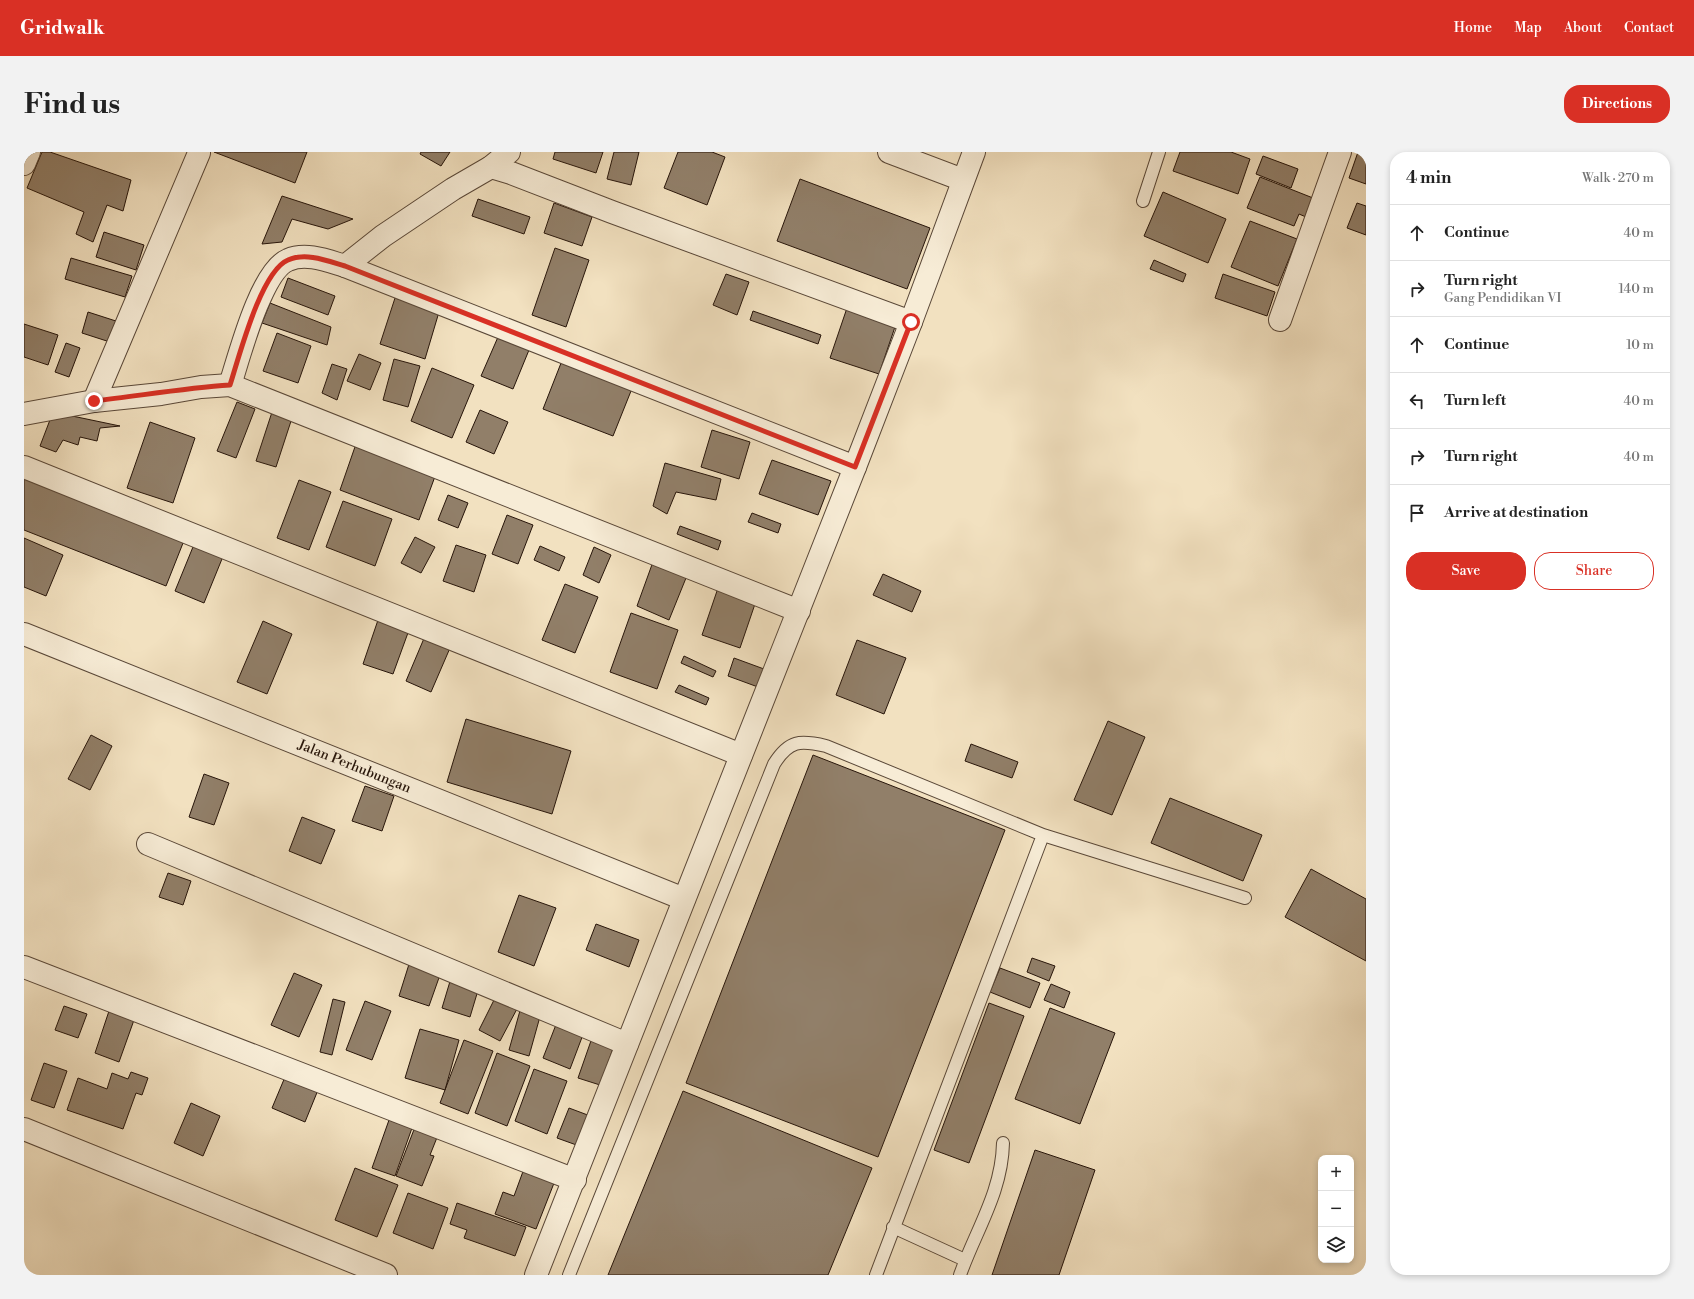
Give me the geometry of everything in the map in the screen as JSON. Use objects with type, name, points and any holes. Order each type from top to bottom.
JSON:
[{"type":"street","points":[[24,164],[29,152]]},
{"type":"street","points":[[345,266],[453,189],[491,167],[509,152]]},
{"type":"street","points":[[889,152],[963,180]]},
{"type":"street","points":[[536,1275],[575,1180],[627,1044],[855,467],[974,152]]},
{"type":"street","points":[[1280,320],[1340,152]]},
{"type":"street","points":[[94,401],[199,153]]},
{"type":"street","points":[[491,167],[511,172],[612,212],[911,322]]},
{"type":"street","points":[[230,385],[260,295],[280,265],[288,260],[308,257],[345,266],[855,467]]},
{"type":"street","points":[[24,414],[94,401],[161,394],[202,387],[230,385],[798,611]]},
{"type":"street","points":[[24,468],[741,755]]},
{"type":"street","name":"Jalan Perhubungan","points":[[24,634],[684,899]]},
{"type":"street","points":[[148,844],[627,1044]]},
{"type":"street","points":[[24,967],[575,1180]]},
{"type":"street","points":[[24,1129],[386,1275]]},
{"type":"lane","points":[[1143,201],[1159,152]]},
{"type":"lane","points":[[569,1275],[774,764],[782,751],[790,746],[801,743],[826,746],[1043,835],[1246,898]]},
{"type":"lane","points":[[876,1275],[1043,835]]},
{"type":"lane","points":[[960,1275],[997,1184],[1002,1163],[1003,1143]]},
{"type":"lane","points":[[893,1227],[965,1260]]},
{"type":"building","points":[[42,152],[50,152],[131,180],[123,211],[107,205],[93,242],[76,234],[84,212],[27,188]]},
{"type":"building","points":[[214,152],[307,152],[295,183]]},
{"type":"building","points":[[421,152],[450,152],[441,166],[420,154]]},
{"type":"building","points":[[555,152],[603,152],[596,173],[553,159]]},
{"type":"building","points":[[614,152],[639,152],[631,185],[607,179]]},
{"type":"building","points":[[678,152],[712,152],[725,157],[707,205],[664,188]]},
{"type":"building","points":[[1180,152],[1231,152],[1250,159],[1238,194],[1173,171]]},
{"type":"building","points":[[1358,152],[1366,152],[1366,184],[1349,178]]},
{"type":"building","points":[[1263,156],[1298,169],[1291,188],[1256,174]]},
{"type":"building","points":[[1260,177],[1313,198],[1306,217],[1299,214],[1294,226],[1247,208]]},
{"type":"building","points":[[800,179],[930,228],[907,289],[777,241]]},
{"type":"building","points":[[1163,192],[1226,219],[1208,263],[1144,236]]},
{"type":"building","points":[[282,196],[353,219],[328,229],[292,219],[282,242],[262,244]]},
{"type":"building","points":[[478,199],[530,217],[524,234],[472,216]]},
{"type":"building","points":[[554,203],[592,217],[582,246],[544,233]]},
{"type":"building","points":[[1357,203],[1366,206],[1366,235],[1347,228]]},
{"type":"building","points":[[1250,221],[1297,239],[1278,286],[1231,267]]},
{"type":"building","points":[[104,232],[144,245],[136,270],[96,257]]},
{"type":"building","points":[[555,248],[589,260],[566,327],[532,315]]},
{"type":"building","points":[[71,258],[132,276],[125,297],[65,279]]},
{"type":"building","points":[[1154,260],[1186,274],[1183,282],[1150,269]]},
{"type":"building","points":[[726,274],[749,282],[737,315],[713,305]]},
{"type":"building","points":[[1223,274],[1275,292],[1267,316],[1215,298]]},
{"type":"building","points":[[288,278],[335,296],[328,315],[281,297]]},
{"type":"building","points":[[395,298],[439,312],[425,359],[380,344]]},
{"type":"building","points":[[270,303],[331,327],[327,345],[262,323]]},
{"type":"building","points":[[848,305],[897,321],[879,374],[830,358]]},
{"type":"building","points":[[753,311],[821,335],[818,344],[750,320]]},
{"type":"building","points":[[88,312],[119,322],[113,343],[82,333]]},
{"type":"building","points":[[24,324],[58,335],[48,365],[24,357]]},
{"type":"building","points":[[277,333],[311,346],[298,383],[263,371]]},
{"type":"building","points":[[498,337],[529,350],[513,389],[481,376]]},
{"type":"building","points":[[66,343],[80,348],[69,377],[55,372]]},
{"type":"building","points":[[359,354],[381,363],[370,390],[347,381]]},
{"type":"building","points":[[563,358],[633,386],[613,436],[543,409]]},
{"type":"building","points":[[394,359],[420,366],[408,407],[383,400]]},
{"type":"building","points":[[332,364],[347,369],[337,400],[322,393]]},
{"type":"building","points":[[432,368],[474,385],[452,438],[411,421]]},
{"type":"building","points":[[237,402],[255,409],[236,458],[217,451]]},
{"type":"building","points":[[273,409],[293,415],[276,467],[256,461]]},
{"type":"building","points":[[480,410],[508,422],[494,454],[466,442]]},
{"type":"building","points":[[53,412],[120,426],[100,428],[97,441],[80,437],[78,445],[63,440],[56,452],[40,446]]},
{"type":"building","points":[[150,422],[195,438],[173,503],[127,488]]},
{"type":"building","points":[[712,430],[750,442],[739,479],[701,467]]},
{"type":"building","points":[[357,441],[437,471],[419,520],[340,490]]},
{"type":"building","points":[[772,460],[831,481],[818,515],[759,494]]},
{"type":"building","points":[[665,463],[721,479],[716,500],[676,492],[667,514],[653,506]]},
{"type":"building","points":[[24,478],[185,538],[166,586],[24,530]]},
{"type":"building","points":[[299,480],[331,492],[309,550],[277,538]]},
{"type":"building","points":[[448,495],[468,503],[458,528],[438,520]]},
{"type":"building","points":[[343,501],[392,519],[375,566],[326,547]]},
{"type":"building","points":[[752,513],[781,524],[778,533],[748,522]]},
{"type":"building","points":[[507,515],[533,525],[518,564],[492,554]]},
{"type":"building","points":[[680,526],[721,541],[718,550],[677,534]]},
{"type":"building","points":[[415,537],[435,547],[421,573],[401,563]]},
{"type":"building","points":[[24,538],[63,555],[46,596],[24,587]]},
{"type":"building","points":[[195,542],[224,554],[204,603],[175,591]]},
{"type":"building","points":[[456,545],[486,555],[474,592],[443,581]]},
{"type":"building","points":[[540,546],[565,557],[559,571],[534,560]]},
{"type":"building","points":[[594,547],[611,555],[599,583],[583,575]]},
{"type":"building","points":[[654,559],[686,578],[669,620],[637,606]]},
{"type":"building","points":[[883,574],[921,591],[912,612],[873,595]]},
{"type":"building","points":[[565,584],[598,597],[575,653],[542,640]]},
{"type":"building","points":[[718,588],[756,601],[740,648],[702,635]]},
{"type":"building","points":[[631,613],[678,630],[657,689],[610,672]]},
{"type":"building","points":[[378,620],[409,630],[393,674],[363,664]]},
{"type":"building","points":[[263,621],[292,634],[267,694],[237,682]]},
{"type":"building","points":[[425,636],[450,648],[431,692],[406,681]]},
{"type":"building","points":[[857,640],[906,658],[884,714],[836,695]]},
{"type":"building","points":[[684,656],[716,671],[713,677],[681,663]]},
{"type":"building","points":[[734,658],[764,669],[758,687],[728,676]]},
{"type":"building","points":[[679,685],[709,698],[706,705],[675,692]]},
{"type":"building","points":[[466,719],[571,751],[552,814],[447,782]]},
{"type":"building","points":[[1108,721],[1145,737],[1112,815],[1074,800]]},
{"type":"building","points":[[91,735],[112,746],[90,790],[68,779]]},
{"type":"building","points":[[971,744],[1018,762],[1012,778],[965,761]]},
{"type":"building","points":[[813,755],[1005,830],[878,1157],[686,1083]]},
{"type":"building","points":[[204,774],[229,783],[214,825],[189,817]]},
{"type":"building","points":[[365,786],[394,796],[382,831],[352,821]]},
{"type":"building","points":[[1170,798],[1262,835],[1243,881],[1151,843]]},
{"type":"building","points":[[302,817],[335,830],[321,864],[289,851]]},
{"type":"building","points":[[1311,869],[1366,899],[1366,961],[1285,917]]},
{"type":"building","points":[[168,873],[191,881],[183,905],[159,897]]},
{"type":"building","points":[[519,895],[556,908],[534,966],[498,952]]},
{"type":"building","points":[[596,924],[639,940],[629,967],[586,950]]},
{"type":"building","points":[[1032,958],[1055,966],[1049,981],[1027,972]]},
{"type":"building","points":[[410,961],[441,972],[429,1006],[399,996]]},
{"type":"building","points":[[1000,968],[1040,983],[1030,1008],[990,992]]},
{"type":"building","points":[[294,973],[322,985],[299,1037],[271,1025]]},
{"type":"building","points":[[451,978],[479,987],[470,1017],[442,1008]]},
{"type":"building","points":[[1051,984],[1070,992],[1064,1008],[1044,1000]]},
{"type":"building","points":[[496,996],[518,1007],[500,1041],[479,1030]]},
{"type":"building","points":[[333,999],[345,1002],[332,1055],[320,1052]]},
{"type":"building","points":[[365,1001],[391,1011],[372,1060],[346,1050]]},
{"type":"building","points":[[989,1003],[1024,1016],[969,1163],[934,1150]]},
{"type":"building","points":[[64,1006],[87,1014],[78,1038],[55,1030]]},
{"type":"building","points":[[521,1007],[541,1013],[529,1056],[509,1050]]},
{"type":"building","points":[[1050,1008],[1115,1033],[1080,1124],[1015,1099]]},
{"type":"building","points":[[109,1011],[134,1020],[119,1062],[95,1053]]},
{"type":"building","points":[[557,1022],[584,1032],[570,1069],[543,1058]]},
{"type":"building","points":[[420,1029],[459,1040],[445,1090],[405,1078]]},
{"type":"building","points":[[593,1035],[615,1043],[600,1085],[578,1078]]},
{"type":"building","points":[[464,1040],[493,1051],[468,1114],[440,1103]]},
{"type":"building","points":[[497,1053],[530,1066],[507,1126],[475,1113]]},
{"type":"building","points":[[44,1063],[67,1071],[54,1108],[31,1100]]},
{"type":"building","points":[[534,1069],[567,1081],[547,1134],[515,1121]]},
{"type":"building","points":[[131,1072],[148,1078],[142,1095],[136,1093],[123,1129],[67,1110],[78,1078],[107,1089],[112,1073],[128,1079]]},
{"type":"building","points":[[285,1077],[318,1090],[305,1122],[272,1108]]},
{"type":"building","points":[[683,1091],[872,1168],[828,1275],[608,1275]]},
{"type":"building","points":[[191,1103],[220,1116],[203,1156],[174,1143]]},
{"type":"building","points":[[569,1108],[593,1117],[582,1147],[557,1138]]},
{"type":"building","points":[[389,1120],[412,1128],[395,1176],[372,1168]]},
{"type":"building","points":[[415,1127],[438,1135],[430,1155],[434,1156],[422,1186],[396,1176]]},
{"type":"building","points":[[1035,1150],[1095,1170],[1059,1275],[992,1275]]},
{"type":"building","points":[[525,1166],[556,1178],[536,1229],[495,1214],[503,1192],[514,1196]]},
{"type":"building","points":[[355,1168],[398,1185],[377,1237],[335,1220]]},
{"type":"building","points":[[408,1193],[448,1208],[433,1249],[393,1233]]},
{"type":"building","points":[[457,1203],[526,1227],[515,1256],[464,1238],[467,1230],[450,1224]]},
{"type":"route","points":[[94,401],[161,394],[202,387],[230,385],[260,295],[271,276],[280,265],[288,260],[308,257],[345,266],[855,467],[911,322]]}]
